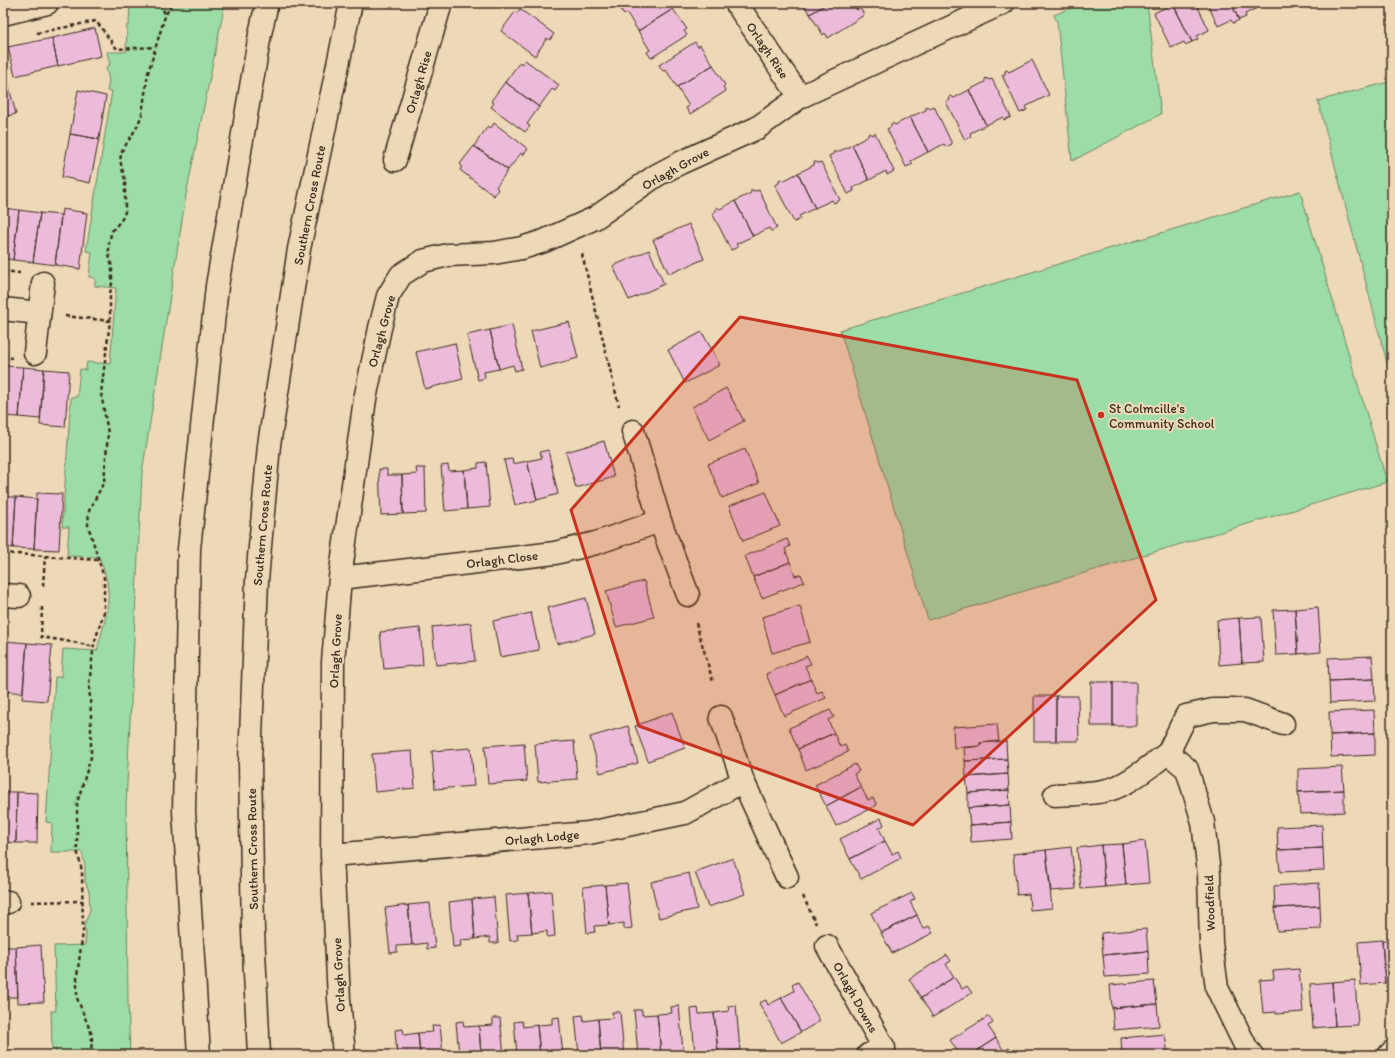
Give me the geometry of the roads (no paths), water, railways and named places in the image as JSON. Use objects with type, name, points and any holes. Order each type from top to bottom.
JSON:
[{"type":"main road","points":[[3,14],[47,3]]},
{"type":"main road","points":[[199,1055],[184,811],[189,549],[217,286],[260,34],[267,3]]},
{"type":"main road","name":"Southern Cross Route","points":[[259,1055],[253,931],[250,763],[257,580],[269,445],[299,249],[351,3]]},
{"type":"main road","points":[[345,30],[355,3]]},
{"type":"main road","name":"Orlagh Rise","points":[[395,160],[441,3]]},
{"type":"main road","name":"Orlagh Rise","points":[[736,3],[800,97]]},
{"type":"main road","name":"Orlagh Grove","points":[[344,1055],[339,999],[332,855],[333,662],[340,578],[366,392],[388,296],[401,275],[423,261],[448,255],[494,253],[522,248],[544,241],[596,218],[657,175],[756,128],[800,97],[1003,3]]},
{"type":"main road","points":[[35,353],[43,283]]},
{"type":"main road","points":[[3,309],[39,313]]},
{"type":"main road","points":[[633,431],[660,521],[688,595]]},
{"type":"main road","name":"Orlagh Close","points":[[340,578],[554,553],[596,543],[660,521]]},
{"type":"main road","points":[[1055,796],[1103,791],[1118,787],[1168,753],[1186,716],[1213,710],[1245,710],[1283,724]]},
{"type":"main road","points":[[721,717],[743,781],[787,877]]},
{"type":"main road","name":"Woodfield","points":[[1168,753],[1186,769],[1203,822],[1208,874],[1211,943],[1217,988],[1247,1049],[1252,1055]]},
{"type":"main road","name":"Orlagh Lodge","points":[[332,855],[589,833],[685,813],[743,781]]},
{"type":"main road","name":"Orlagh Downs","points":[[827,946],[880,1053]]},
{"type":"main road","points":[[1389,1055],[1392,1052]]},
{"type":"place","name":"St Colmcille's Community School","points":[[1101,415]]}]
